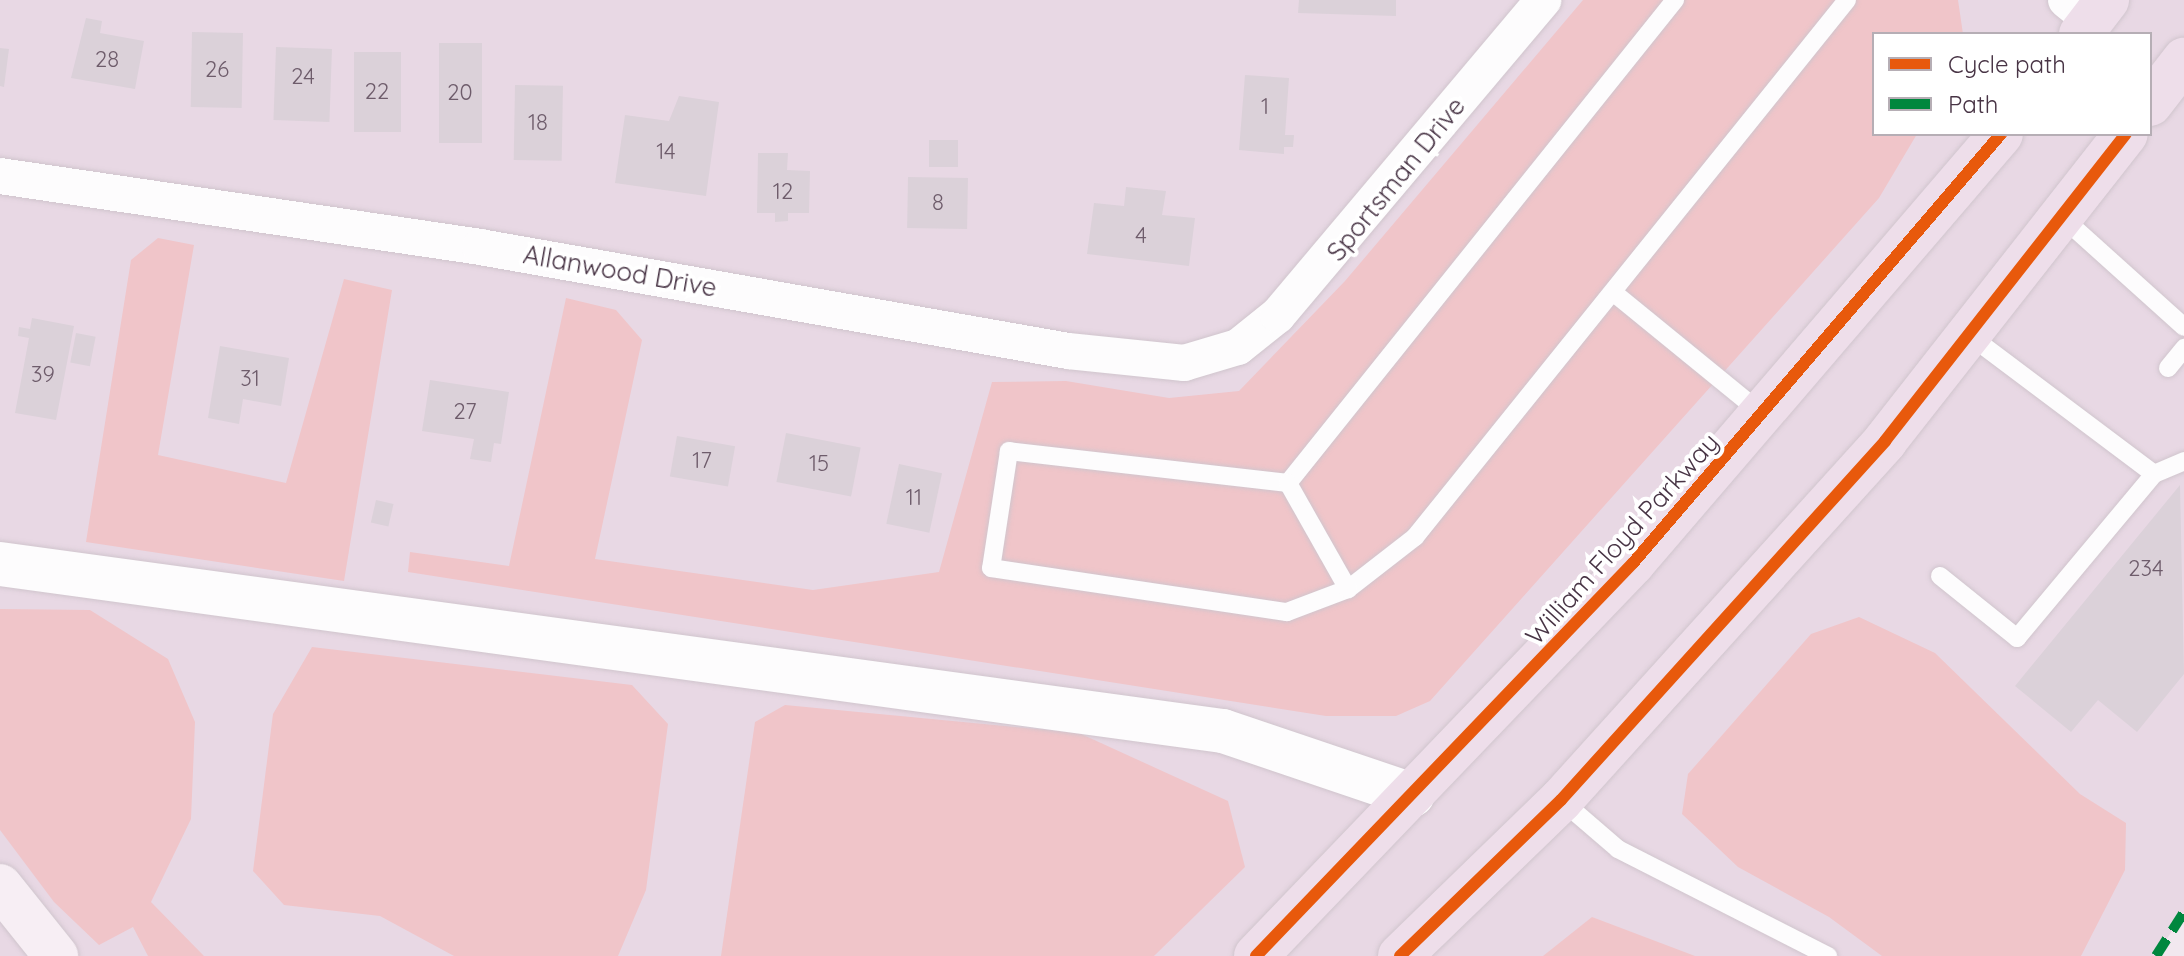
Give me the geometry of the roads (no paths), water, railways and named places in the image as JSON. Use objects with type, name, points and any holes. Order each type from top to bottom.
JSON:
[{"type":"highway","name":"William Floyd Parkway","points":[[1256,956],[1605,594],[1763,415],[1999,136]]},
{"type":"highway","points":[[1400,956],[1561,800],[1885,441],[2124,136]]},
{"type":"main road","points":[[0,886],[56,956]]},
{"type":"street","name":"Sportsman Drive","points":[[1238,347],[1326,265],[1543,0]]},
{"type":"street","name":"Allanwood Drive","points":[[0,176],[511,252],[1068,351],[1184,363],[1238,347]]},
{"type":"street","points":[[0,564],[1208,728],[1412,795]]},
{"type":"lane","points":[[1288,483],[1675,0]]},
{"type":"lane","points":[[1288,483],[1009,451],[991,568],[1287,612],[1348,589],[1415,537],[1847,0]]},
{"type":"lane","points":[[2062,217],[2184,327]]},
{"type":"lane","points":[[1614,293],[1763,415]]},
{"type":"lane","points":[[1969,335],[2154,474]]},
{"type":"lane","points":[[2168,368],[2184,348]]},
{"type":"lane","points":[[1940,576],[2017,638],[2154,474],[2184,461]]},
{"type":"lane","points":[[1288,483],[1348,589]]},
{"type":"lane","points":[[1561,800],[1618,849],[1828,956]]}]
